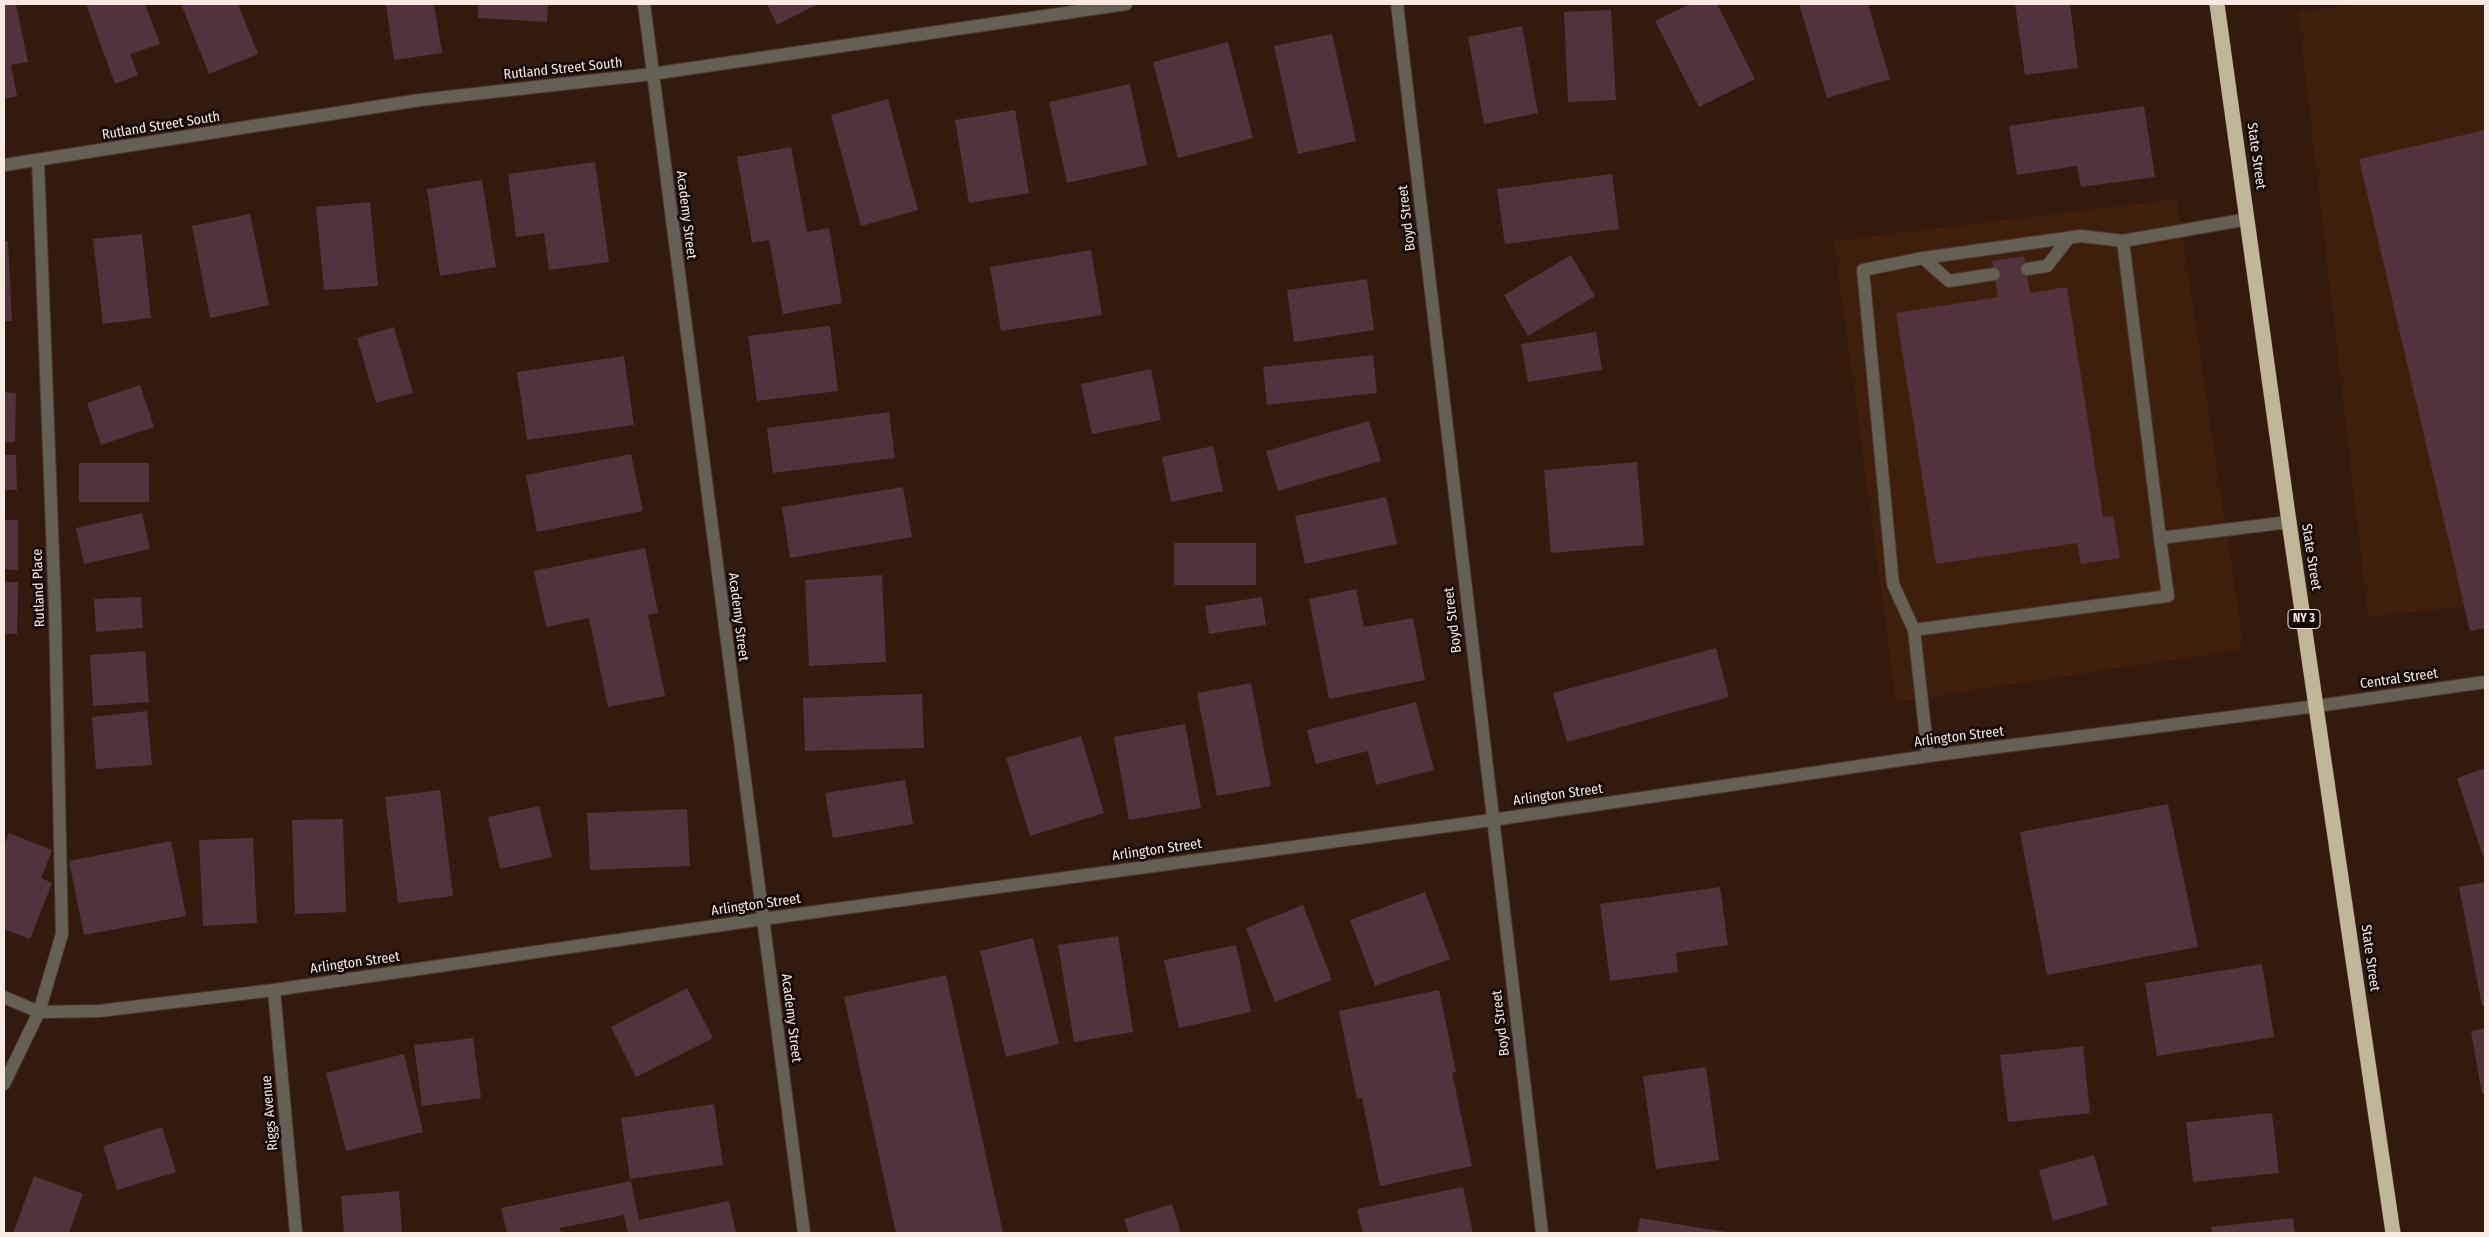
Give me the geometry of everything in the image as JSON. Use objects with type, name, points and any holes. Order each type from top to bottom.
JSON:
[{"type":"highway","name":"State Street","points":[[2217,4],[2289,522],[2393,1233]]},
{"type":"street","name":"Academy Street","points":[[644,4],[804,1233]]},
{"type":"street","name":"Rutland Street South","points":[[4,165],[420,100],[652,74],[1126,4]]},
{"type":"street","name":"Boyd Street","points":[[1397,4],[1542,1233]]},
{"type":"street","name":"Rutland Place","points":[[4,1084],[39,1012],[62,934],[55,609],[38,161]]},
{"type":"street","points":[[1928,756],[1914,630],[1894,584],[1863,270],[1923,258],[2081,236],[2123,241],[2248,219]]},
{"type":"street","points":[[2027,269],[2047,266],[2069,238]]},
{"type":"street","points":[[1914,630],[2168,596],[2123,241]]},
{"type":"street","points":[[1923,258],[1949,281],[1994,274]]},
{"type":"street","points":[[2160,538],[2289,522]]},
{"type":"street","name":"Central Street","points":[[2317,706],[2485,682]]},
{"type":"street","name":"Arlington Street","points":[[4,997],[39,1012],[99,1011],[274,990],[763,919],[1492,820],[1928,756],[2317,706]]},
{"type":"street","name":"Riggs Avenue","points":[[274,990],[296,1233]]},
{"type":"shaded area","points":[[2362,4],[2485,4],[2485,604],[2368,617],[2298,11]]},
{"type":"shaded area","points":[[2177,199],[2244,649],[1896,702],[1834,241]]},
{"type":"building","points":[[4,4],[16,4],[28,62],[11,65],[17,96],[4,99]]},
{"type":"building","points":[[86,4],[145,4],[160,44],[130,54],[138,75],[115,84]]},
{"type":"building","points":[[181,4],[238,4],[258,54],[209,74]]},
{"type":"building","points":[[386,4],[434,4],[442,53],[394,60]]},
{"type":"building","points":[[478,4],[548,4],[547,22],[478,18]]},
{"type":"building","points":[[767,4],[818,4],[777,25]]},
{"type":"building","points":[[1690,4],[1717,4],[1755,79],[1699,107],[1655,21]]},
{"type":"building","points":[[1799,4],[1868,4],[1890,79],[1827,98]]},
{"type":"building","points":[[2015,4],[2070,4],[2078,68],[2025,75]]},
{"type":"building","points":[[1611,10],[1616,100],[1568,102],[1564,12]]},
{"type":"building","points":[[1522,26],[1538,113],[1484,124],[1468,37]]},
{"type":"building","points":[[1332,34],[1356,141],[1298,154],[1274,46]]},
{"type":"building","points":[[1228,42],[1253,138],[1178,158],[1153,62]]},
{"type":"building","points":[[1130,84],[1147,165],[1067,183],[1049,102]]},
{"type":"building","points":[[888,99],[918,210],[861,226],[831,115]]},
{"type":"building","points":[[2144,106],[2155,177],[2081,187],[2077,166],[2017,175],[2009,126]]},
{"type":"building","points":[[1015,110],[1029,193],[969,203],[955,120]]},
{"type":"building","points":[[2485,130],[2485,628],[2470,631],[2359,159]]},
{"type":"building","points":[[791,147],[807,232],[829,228],[842,303],[783,314],[769,240],[752,243],[737,157]]},
{"type":"building","points":[[595,162],[609,262],[549,270],[544,233],[516,237],[508,174]]},
{"type":"building","points":[[1612,174],[1619,229],[1505,244],[1497,189]]},
{"type":"building","points":[[482,180],[496,267],[440,276],[427,189]]},
{"type":"building","points":[[370,202],[378,286],[324,290],[316,207]]},
{"type":"building","points":[[250,214],[269,305],[210,318],[192,226]]},
{"type":"building","points":[[142,234],[151,318],[103,324],[93,239]]},
{"type":"building","points":[[4,241],[8,241],[12,321],[4,321]]},
{"type":"building","points":[[1091,250],[1102,315],[1001,331],[990,267]]},
{"type":"building","points":[[1571,255],[1595,296],[1528,336],[1504,295]]},
{"type":"building","points":[[2024,256],[2030,293],[2067,287],[2103,517],[2113,516],[2120,558],[2081,564],[2077,543],[1936,564],[1896,313],[1998,297],[1992,261]]},
{"type":"building","points":[[1367,279],[1374,330],[1294,342],[1287,290]]},
{"type":"building","points":[[830,326],[838,391],[757,401],[748,336]]},
{"type":"building","points":[[394,327],[413,393],[376,403],[357,338]]},
{"type":"building","points":[[1596,332],[1602,370],[1528,382],[1521,344]]},
{"type":"building","points":[[1373,355],[1377,393],[1267,405],[1263,367]]},
{"type":"building","points":[[624,356],[634,425],[527,440],[517,372]]},
{"type":"building","points":[[1151,369],[1161,420],[1092,434],[1081,384]]},
{"type":"building","points":[[140,385],[154,427],[101,445],[87,403]]},
{"type":"building","points":[[4,392],[16,393],[15,442],[4,442]]},
{"type":"building","points":[[889,412],[895,458],[773,473],[767,428]]},
{"type":"building","points":[[1369,421],[1381,461],[1278,491],[1266,451]]},
{"type":"building","points":[[1213,446],[1223,491],[1171,502],[1162,457]]},
{"type":"building","points":[[631,454],[643,511],[537,532],[526,475]]},
{"type":"building","points":[[4,455],[16,455],[17,490],[4,490]]},
{"type":"building","points":[[1637,462],[1644,545],[1551,553],[1544,470]]},
{"type":"building","points":[[79,463],[149,463],[149,502],[79,502]]},
{"type":"building","points":[[903,487],[912,537],[790,558],[782,507]]},
{"type":"building","points":[[1386,497],[1397,544],[1305,564],[1295,516]]},
{"type":"building","points":[[142,513],[150,549],[84,564],[76,528]]},
{"type":"building","points":[[4,520],[18,520],[18,570],[4,569]]},
{"type":"building","points":[[1174,543],[1256,543],[1256,585],[1174,585]]},
{"type":"building","points":[[645,548],[658,613],[648,615],[665,696],[608,707],[589,618],[546,627],[534,571]]},
{"type":"building","points":[[882,575],[886,662],[809,666],[805,580]]},
{"type":"building","points":[[4,582],[18,582],[17,634],[4,634]]},
{"type":"building","points":[[1356,589],[1364,627],[1413,618],[1425,680],[1329,699],[1309,599]]},
{"type":"building","points":[[141,597],[143,628],[96,632],[94,599]]},
{"type":"building","points":[[1262,597],[1266,625],[1209,634],[1205,606]]},
{"type":"building","points":[[1716,648],[1729,697],[1567,742],[1553,693]]},
{"type":"building","points":[[145,651],[149,702],[93,706],[90,655]]},
{"type":"building","points":[[1251,683],[1271,786],[1217,796],[1197,693]]},
{"type":"building","points":[[922,694],[924,748],[805,751],[803,698]]},
{"type":"building","points":[[1416,702],[1434,770],[1376,785],[1368,751],[1316,764],[1307,730]]},
{"type":"building","points":[[147,711],[152,765],[96,769],[92,717]]},
{"type":"building","points":[[1185,724],[1201,808],[1129,820],[1114,737]]},
{"type":"building","points":[[1081,736],[1104,813],[1030,836],[1006,758]]},
{"type":"building","points":[[2485,768],[2485,862],[2457,778]]},
{"type":"building","points":[[905,780],[913,824],[833,838],[825,793]]},
{"type":"building","points":[[440,790],[453,896],[398,903],[385,797]]},
{"type":"building","points":[[2168,804],[2198,947],[2047,975],[2020,832]]},
{"type":"building","points":[[539,806],[552,857],[500,869],[488,817]]},
{"type":"building","points":[[687,809],[690,866],[590,870],[587,813]]},
{"type":"building","points":[[343,819],[346,912],[295,914],[292,820]]},
{"type":"building","points":[[9,833],[52,850],[41,878],[52,883],[30,939],[4,929],[4,846]]},
{"type":"building","points":[[253,838],[257,923],[203,926],[199,840]]},
{"type":"building","points":[[171,841],[186,916],[84,935],[69,861]]},
{"type":"building","points":[[2485,882],[2485,1006],[2482,1006],[2459,887]]},
{"type":"building","points":[[1720,887],[1728,945],[1676,953],[1678,972],[1610,981],[1600,904]]},
{"type":"building","points":[[1425,892],[1450,959],[1375,986],[1350,920]]},
{"type":"building","points":[[1303,905],[1332,980],[1275,1002],[1246,928]]},
{"type":"building","points":[[1118,936],[1133,1032],[1074,1042],[1058,945]]},
{"type":"building","points":[[1033,938],[1059,1044],[1006,1057],[980,951]]},
{"type":"building","points":[[1236,945],[1251,1012],[1179,1028],[1164,960]]},
{"type":"building","points":[[2262,964],[2274,1037],[2157,1056],[2145,983]]},
{"type":"building","points":[[946,975],[1003,1233],[896,1233],[844,997]]},
{"type":"building","points":[[687,988],[713,1038],[636,1077],[611,1027]]},
{"type":"building","points":[[1439,990],[1456,1072],[1452,1073],[1472,1166],[1380,1186],[1362,1098],[1357,1099],[1339,1011]]},
{"type":"building","points":[[2485,1028],[2485,1094],[2482,1094],[2471,1031]]},
{"type":"building","points":[[473,1038],[481,1098],[422,1106],[414,1045]]},
{"type":"building","points":[[2083,1046],[2090,1113],[2008,1122],[2000,1055]]},
{"type":"building","points":[[404,1054],[423,1132],[346,1151],[326,1073]]},
{"type":"building","points":[[1706,1067],[1719,1160],[1656,1169],[1643,1076]]},
{"type":"building","points":[[714,1104],[723,1165],[630,1179],[621,1118]]},
{"type":"building","points":[[2272,1113],[2279,1173],[2193,1182],[2186,1122]]},
{"type":"building","points":[[162,1127],[176,1172],[117,1190],[103,1146]]},
{"type":"building","points":[[2094,1155],[2108,1205],[2053,1221],[2039,1170]]},
{"type":"building","points":[[34,1176],[83,1194],[69,1233],[13,1233]]},
{"type":"building","points":[[631,1181],[639,1220],[729,1201],[736,1233],[628,1233],[624,1215],[560,1228],[561,1233],[507,1233],[501,1208]]},
{"type":"building","points":[[1463,1187],[1473,1233],[1363,1233],[1357,1209]]},
{"type":"building","points":[[399,1191],[402,1233],[344,1233],[341,1196]]},
{"type":"building","points":[[1172,1204],[1181,1233],[1129,1233],[1124,1219]]},
{"type":"building","points":[[1640,1218],[1726,1232],[1726,1233],[1637,1233]]},
{"type":"building","points":[[2293,1218],[2295,1233],[2212,1233],[2211,1227]]}]
